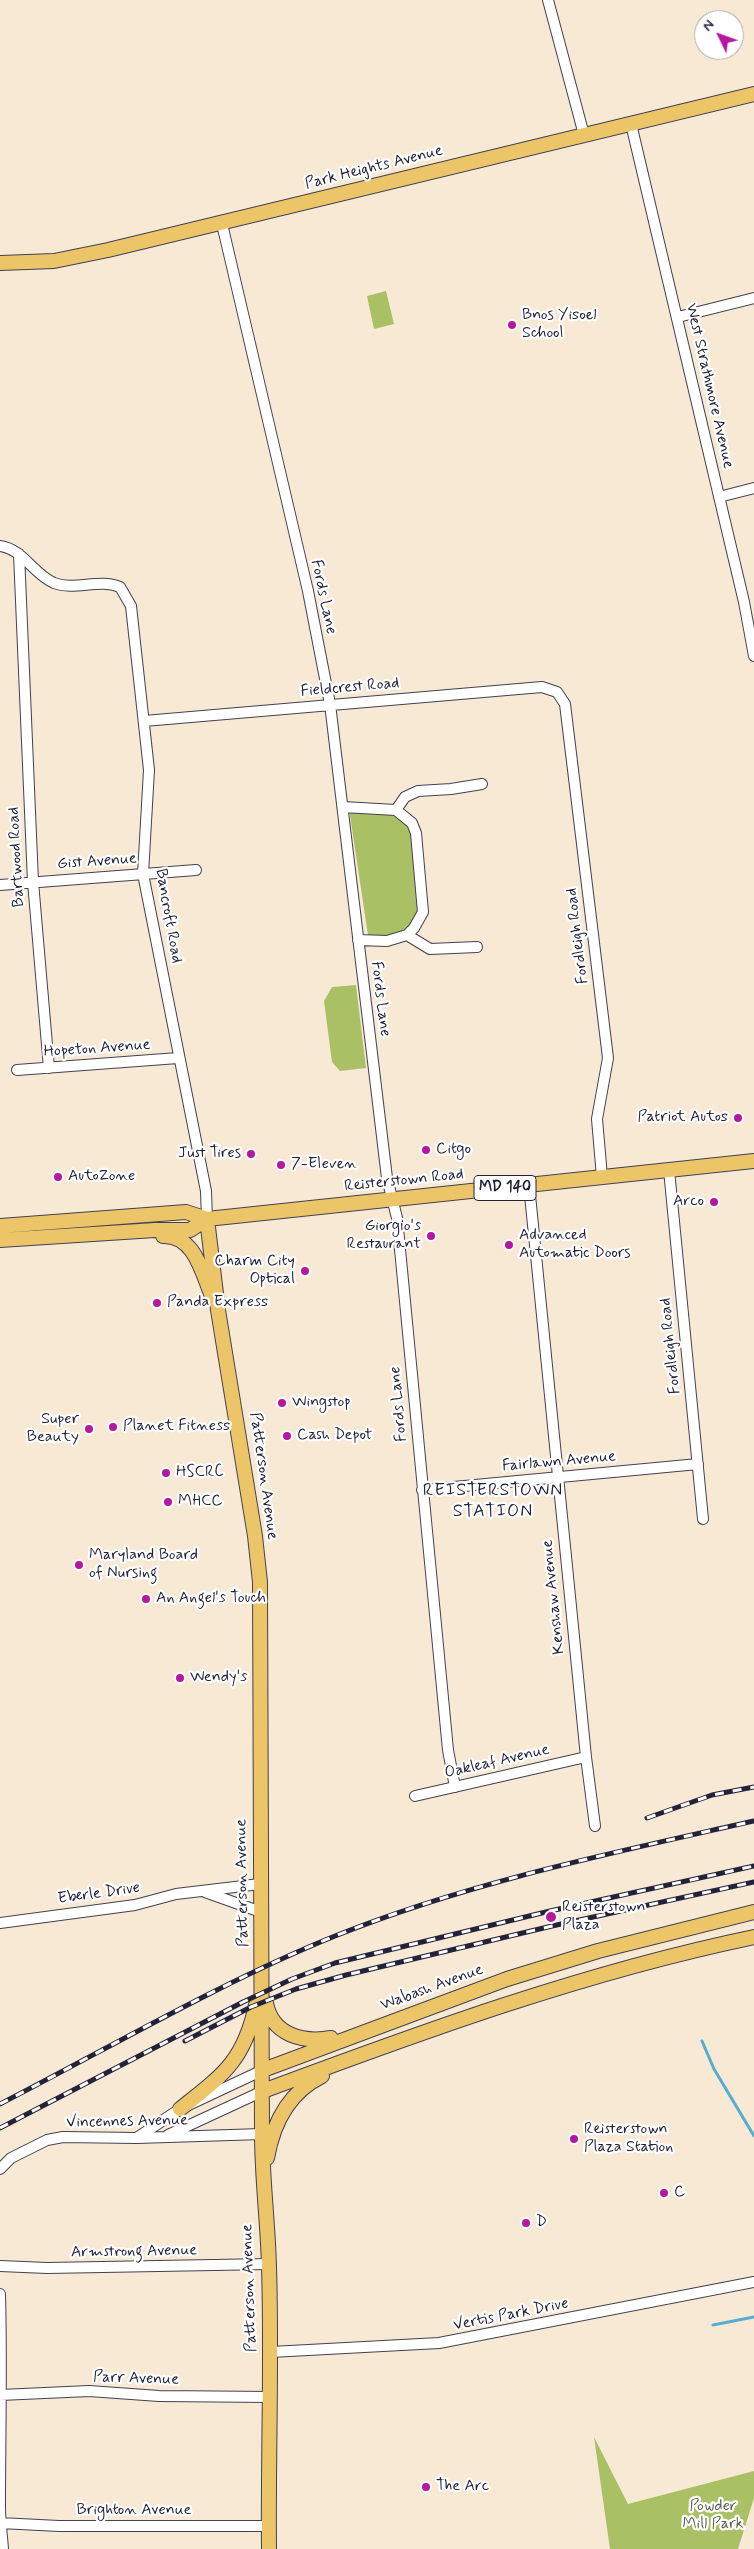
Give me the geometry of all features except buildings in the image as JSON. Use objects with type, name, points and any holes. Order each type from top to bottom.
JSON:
[{"type":"main road","name":"Park Heights Avenue","points":[[0,263],[38,262],[80,256],[222,224],[754,94]]},
{"type":"main road","name":"Reisterstown Road","points":[[0,1226],[186,1212],[207,1219],[754,1161]]},
{"type":"main road","name":"Reisterstown Road","points":[[0,1240],[155,1230],[190,1230],[207,1219]]},
{"type":"main road","name":"Patterson Avenue","points":[[207,1219],[218,1310],[233,1393],[258,1563],[263,2070],[262,2184],[269,2264],[271,2352],[268,2549]]},
{"type":"main road","points":[[78,1236],[123,1238],[168,1236],[185,1242],[194,1254],[218,1310]]},
{"type":"main road","name":"Wabash Avenue","points":[[263,2070],[506,1979],[598,1951],[754,1912]]},
{"type":"main road","points":[[263,2091],[377,2048],[505,2004],[607,1972],[754,1937]]},
{"type":"main road","points":[[262,1979],[267,2009],[271,2018],[290,2036],[314,2041],[368,2030]]},
{"type":"main road","points":[[180,2109],[211,2084],[237,2058],[252,2024],[262,1979]]},
{"type":"main road","points":[[262,2184],[274,2132],[286,2107],[301,2089],[317,2078],[377,2048]]},
{"type":"street","points":[[548,0],[584,135]]},
{"type":"street","name":"West Strathmore Avenue","points":[[631,124],[744,602],[754,656]]},
{"type":"street","name":"Fords Lane","points":[[222,224],[308,591],[330,704],[387,1178],[397,1218],[448,1750],[455,1787]]},
{"type":"street","points":[[678,317],[754,298]]},
{"type":"street","points":[[719,497],[754,488]]},
{"type":"street","points":[[0,546],[12,549],[19,554]]},
{"type":"street","name":"Bancroft Road","points":[[19,554],[39,574],[57,584],[74,586],[107,583],[120,587],[131,606],[149,770],[143,874],[178,1058],[206,1191],[207,1219]]},
{"type":"street","name":"Bartwood Road","points":[[19,554],[33,882],[48,1068]]},
{"type":"street","name":"Fieldcrest Road","points":[[144,721],[542,687],[557,692]]},
{"type":"street","name":"Fordleigh Road","points":[[557,692],[565,704],[608,1058],[597,1119],[602,1177]]},
{"type":"street","points":[[396,810],[406,797],[418,791],[451,789],[482,784]]},
{"type":"street","points":[[343,807],[396,810],[412,823],[416,833],[423,903],[419,920],[408,935],[387,941],[358,940]]},
{"type":"street","name":"Gist Avenue","points":[[0,885],[196,870]]},
{"type":"street","points":[[408,935],[430,949],[477,947]]},
{"type":"street","name":"Hopeton Avenue","points":[[18,1070],[178,1058]]},
{"type":"street","name":"Fordleigh Road","points":[[669,1170],[703,1519]]},
{"type":"street","name":"Kenshaw Avenue","points":[[529,1185],[557,1477],[586,1758],[595,1826]]},
{"type":"street","name":"Fairlawn Avenue","points":[[422,1490],[698,1464]]},
{"type":"street","name":"Oakleaf Avenue","points":[[415,1796],[586,1758]]},
{"type":"street","name":"Eberle Drive","points":[[0,1923],[135,1905],[176,1894],[260,1884]]},
{"type":"street","name":"Eberle Drive","points":[[201,1891],[261,1912]]},
{"type":"street","name":"Wabash Avenue","points":[[137,2138],[180,2109],[263,2070]]},
{"type":"street","points":[[165,2137],[263,2091]]},
{"type":"street","name":"Vincennes Avenue","points":[[0,2168],[11,2158],[54,2138],[137,2138],[262,2134]]},
{"type":"street","name":"Armstrong Avenue","points":[[0,2266],[47,2268],[269,2264]]},
{"type":"street","name":"Vertis Park Drive","points":[[271,2352],[440,2344],[754,2282]]},
{"type":"street","points":[[0,2294],[1,2523],[3,2549]]},
{"type":"street","name":"Parr Avenue","points":[[1,2395],[89,2392],[159,2396],[271,2397]]},
{"type":"street","name":"Brighton Avenue","points":[[1,2523],[59,2526],[268,2526]]},
{"type":"green space","points":[[386,291],[394,324],[374,329],[367,296]]},
{"type":"green space","points":[[349,809],[387,813],[401,820],[408,826],[413,835],[418,916],[402,932],[389,938],[375,938],[368,935]]},
{"type":"green space","points":[[356,985],[366,1068],[340,1071],[332,1062],[324,1001],[332,987]]},
{"type":"green space","name":"Powder Mill Park","points":[[594,2437],[628,2504],[754,2471],[754,2498],[738,2549],[610,2549]]},
{"type":"waterway","points":[[702,2041],[714,2069],[754,2136]]},
{"type":"waterway","points":[[713,2325],[754,2317]]},
{"type":"railway","points":[[647,1818],[712,1795],[754,1787]]},
{"type":"railway","points":[[0,2104],[166,2016],[292,1954],[335,1936],[386,1917],[489,1884],[754,1821]]},
{"type":"railway","points":[[0,2128],[243,2002],[292,1979],[335,1963],[550,1911],[754,1866]]},
{"type":"railway","points":[[185,2041],[251,2007],[296,1989],[346,1975],[552,1926],[754,1882]]},
{"type":"place","name":"Bnos Yisoel School","points":[[512,325]]},
{"type":"place","name":"Patriot Autos","points":[[738,1118]]},
{"type":"place","name":"Citgo","points":[[426,1150]]},
{"type":"place","name":"Just Tires","points":[[251,1154]]},
{"type":"place","name":"7-Eleven","points":[[281,1165]]},
{"type":"place","name":"AutoZone","points":[[58,1177]]},
{"type":"place","name":"Arco","points":[[714,1202]]},
{"type":"place","name":"Giorgio's Restaurant","points":[[431,1236]]},
{"type":"place","name":"Advanced Automatic Doors","points":[[509,1245]]},
{"type":"place","name":"Charm City Optical","points":[[305,1271]]},
{"type":"place","name":"Panda Express","points":[[157,1303]]},
{"type":"place","name":"Wingstop","points":[[282,1403]]},
{"type":"place","name":"Planet Fitness","points":[[113,1427]]},
{"type":"place","name":"Super Beauty","points":[[89,1429]]},
{"type":"place","name":"Cash Depot","points":[[287,1436]]},
{"type":"place","name":"HSCRC","points":[[166,1473]]},
{"type":"place","name":"MHCC","points":[[168,1502]]},
{"type":"place","name":"Maryland Board of Nursing","points":[[79,1565]]},
{"type":"place","name":"An Angel's Touch","points":[[146,1599]]},
{"type":"place","name":"Wendy's","points":[[180,1678]]},
{"type":"place","name":"Reisterstown Plaza","points":[[551,1917]]},
{"type":"place","name":"Reisterstown Plaza Station","points":[[574,2139]]},
{"type":"place","name":"C","points":[[664,2193]]},
{"type":"place","name":"D","points":[[526,2223]]},
{"type":"place","name":"The Arc","points":[[426,2487]]},
{"type":"district","name":"REISTERSTOWN STATION","points":[[493,1501]]}]
